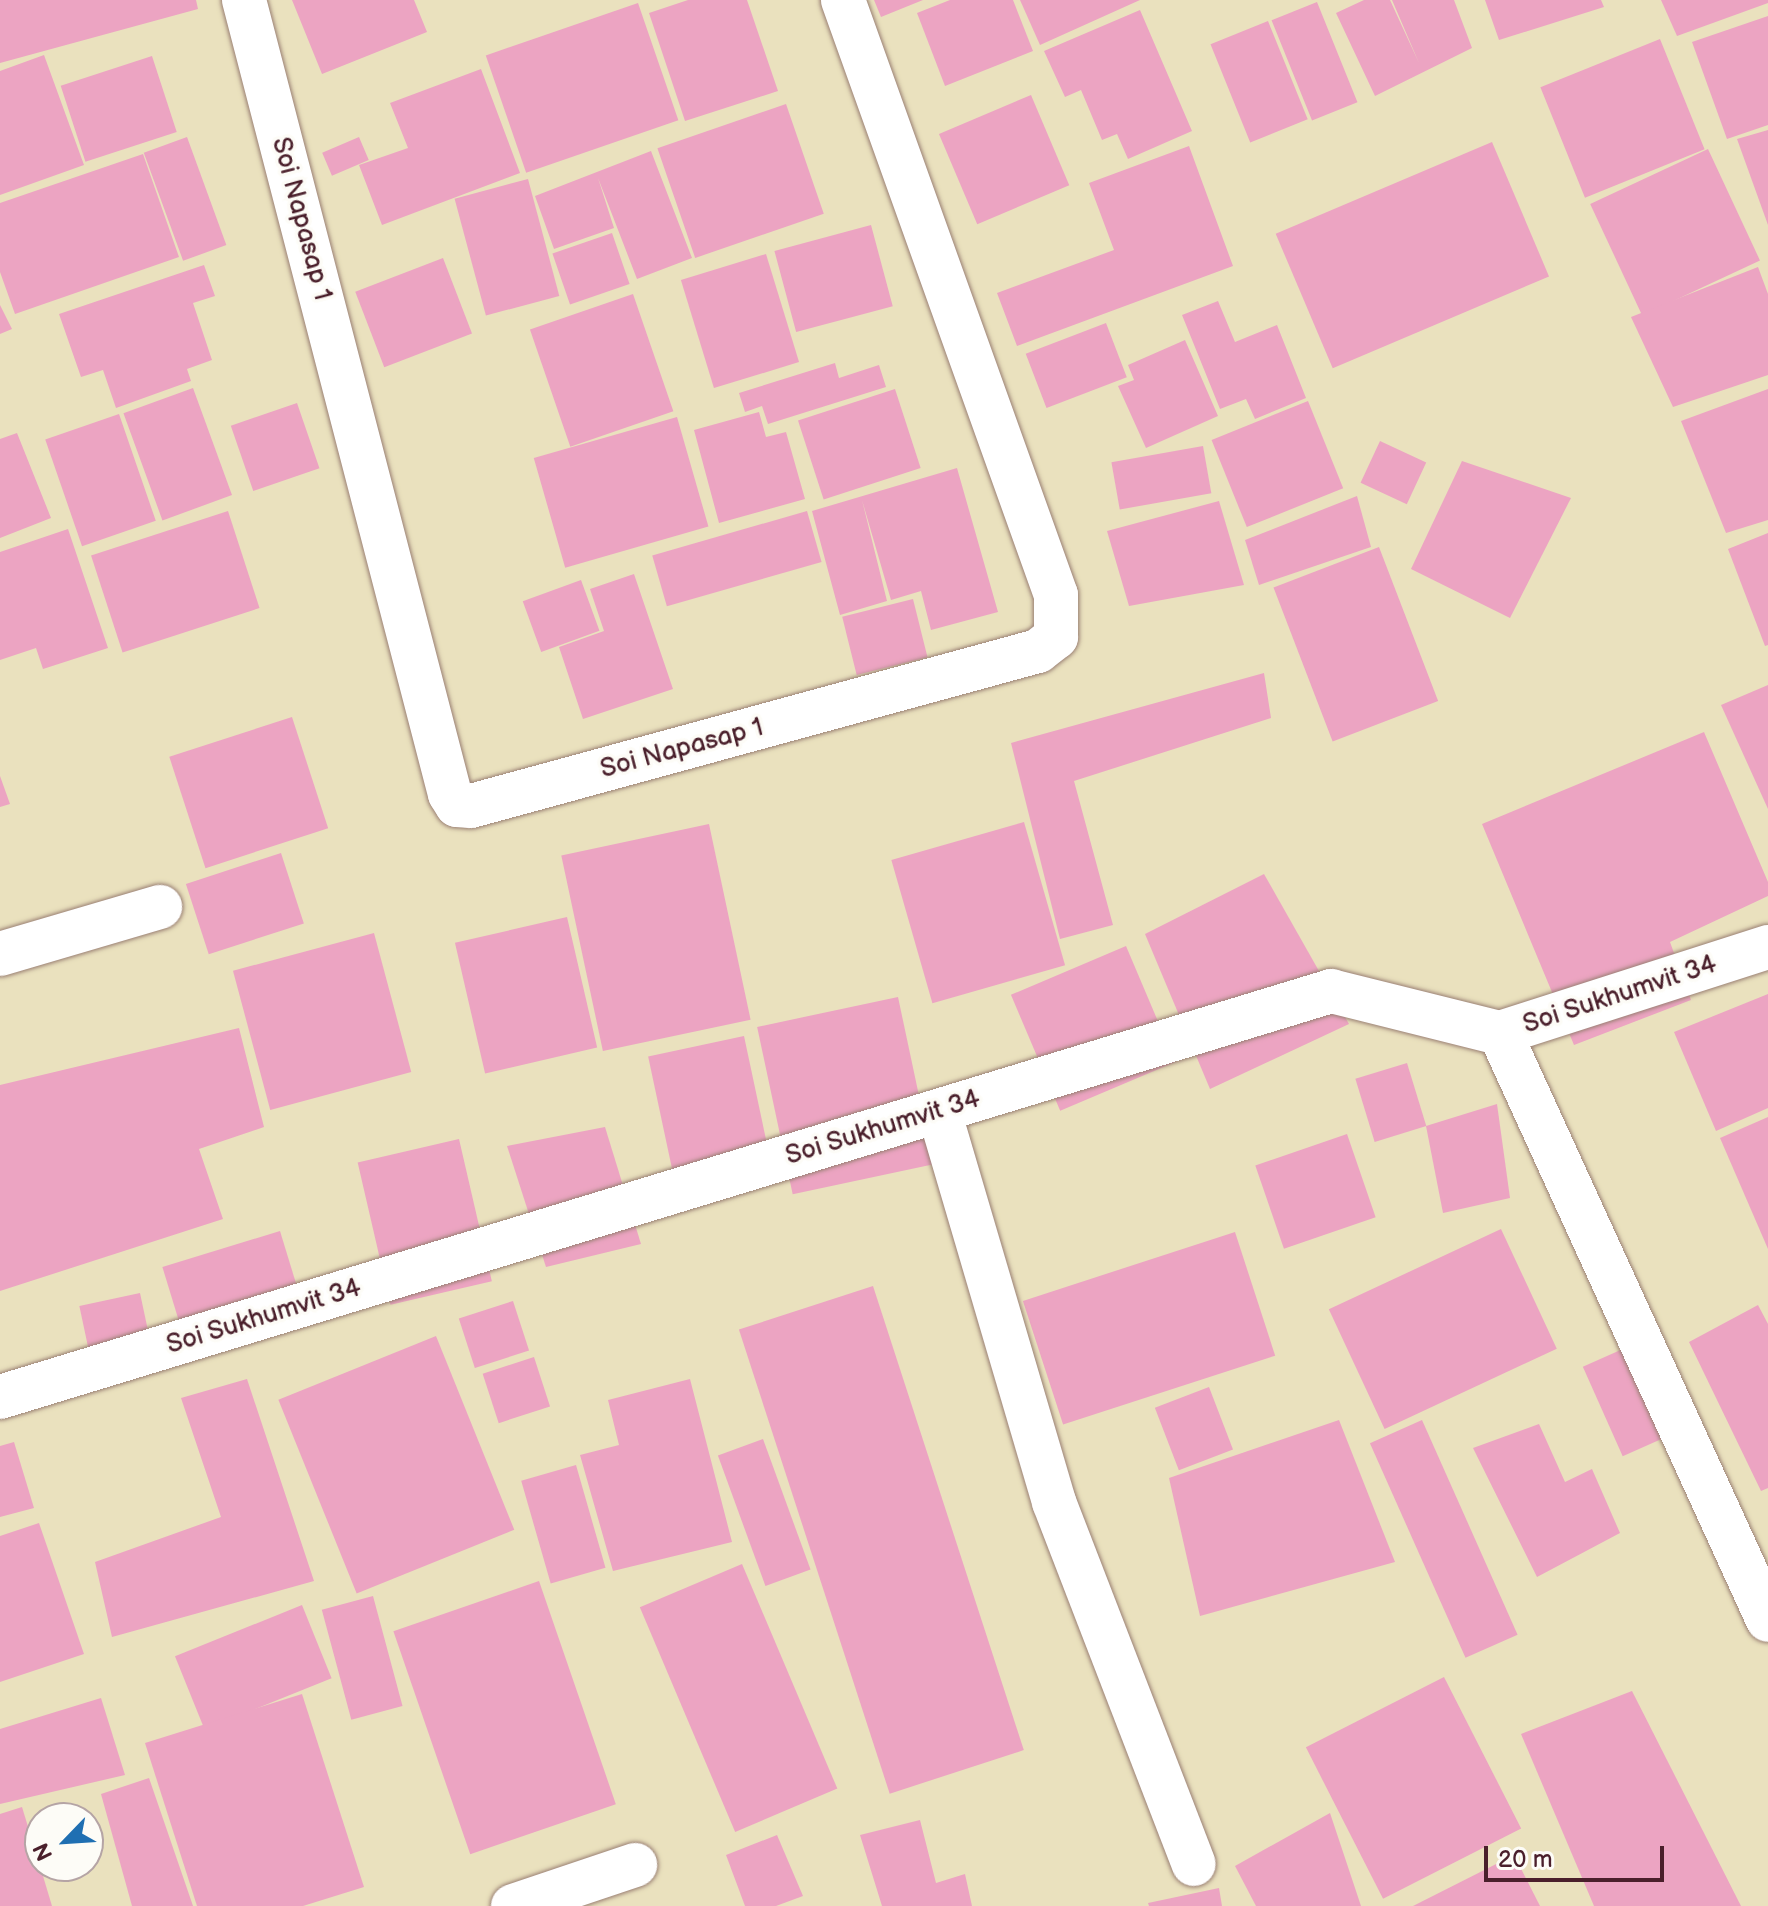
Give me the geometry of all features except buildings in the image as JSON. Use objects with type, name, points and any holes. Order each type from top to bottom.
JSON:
[{"type":"street","name":"Soi Napasap 1","points":[[244,0],[450,794],[457,805],[471,806],[1038,651],[1056,637],[1056,595],[843,0]]},
{"type":"street","points":[[0,954],[160,907]]},
{"type":"street","name":"Soi Sukhumvit 34","points":[[0,1397],[1331,991],[1500,1033],[1768,947]]},
{"type":"street","points":[[1500,1033],[1768,1620]]},
{"type":"street","points":[[939,1111],[1054,1502],[1194,1864]]},
{"type":"street","points":[[513,1906],[635,1865]]}]
